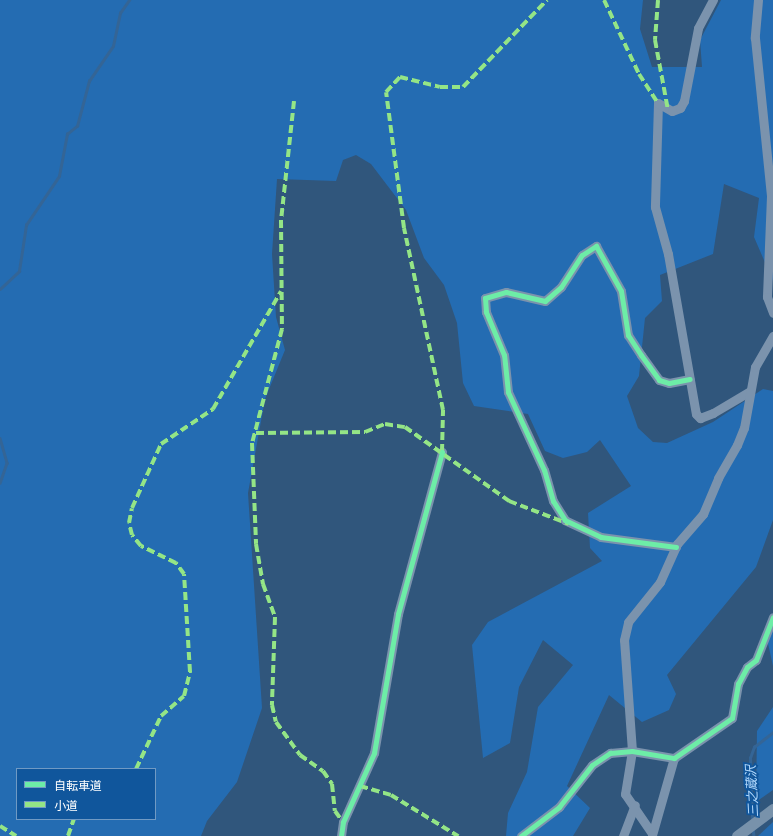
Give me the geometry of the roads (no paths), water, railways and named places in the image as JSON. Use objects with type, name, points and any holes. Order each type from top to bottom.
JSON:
[{"type":"main road","points":[[737,836],[773,808]]},
{"type":"street","points":[[713,0],[698,28],[684,101],[680,108],[672,111],[658,103],[653,186],[696,414],[700,418],[750,391]]},
{"type":"street","points":[[758,0],[755,38],[771,196],[767,297],[773,313]]},
{"type":"street","points":[[676,546],[601,536],[565,520],[553,501],[544,470],[508,392],[504,354],[486,312],[485,298],[506,292],[545,301],[561,287],[582,255],[596,246],[621,291],[628,335],[658,380],[669,383],[690,379]]},
{"type":"street","points":[[651,834],[635,805],[625,794],[632,751],[625,634],[628,622],[660,582],[676,546],[704,514],[718,478],[738,445],[755,367],[773,336]]},
{"type":"street","points":[[341,836],[343,822],[374,753],[398,614],[442,452]]},
{"type":"street","points":[[651,834],[674,758],[732,718],[738,684],[747,667],[756,660],[773,617]]},
{"type":"street","points":[[521,836],[559,807],[592,765],[610,753],[632,751],[674,758]]},
{"type":"street","points":[[622,836],[635,805]]},
{"type":"waterway","points":[[0,289],[19,271],[26,225],[59,176],[67,134],[77,126],[89,81],[113,46],[120,13],[129,0]]},
{"type":"waterway","points":[[0,438],[7,463],[0,483]]},
{"type":"waterway","name":"三之蔵沢","points":[[752,821],[750,758],[754,747],[773,732]]},
{"type":"waterway","name":"三之蔵沢","points":[[753,828],[754,836]]}]
